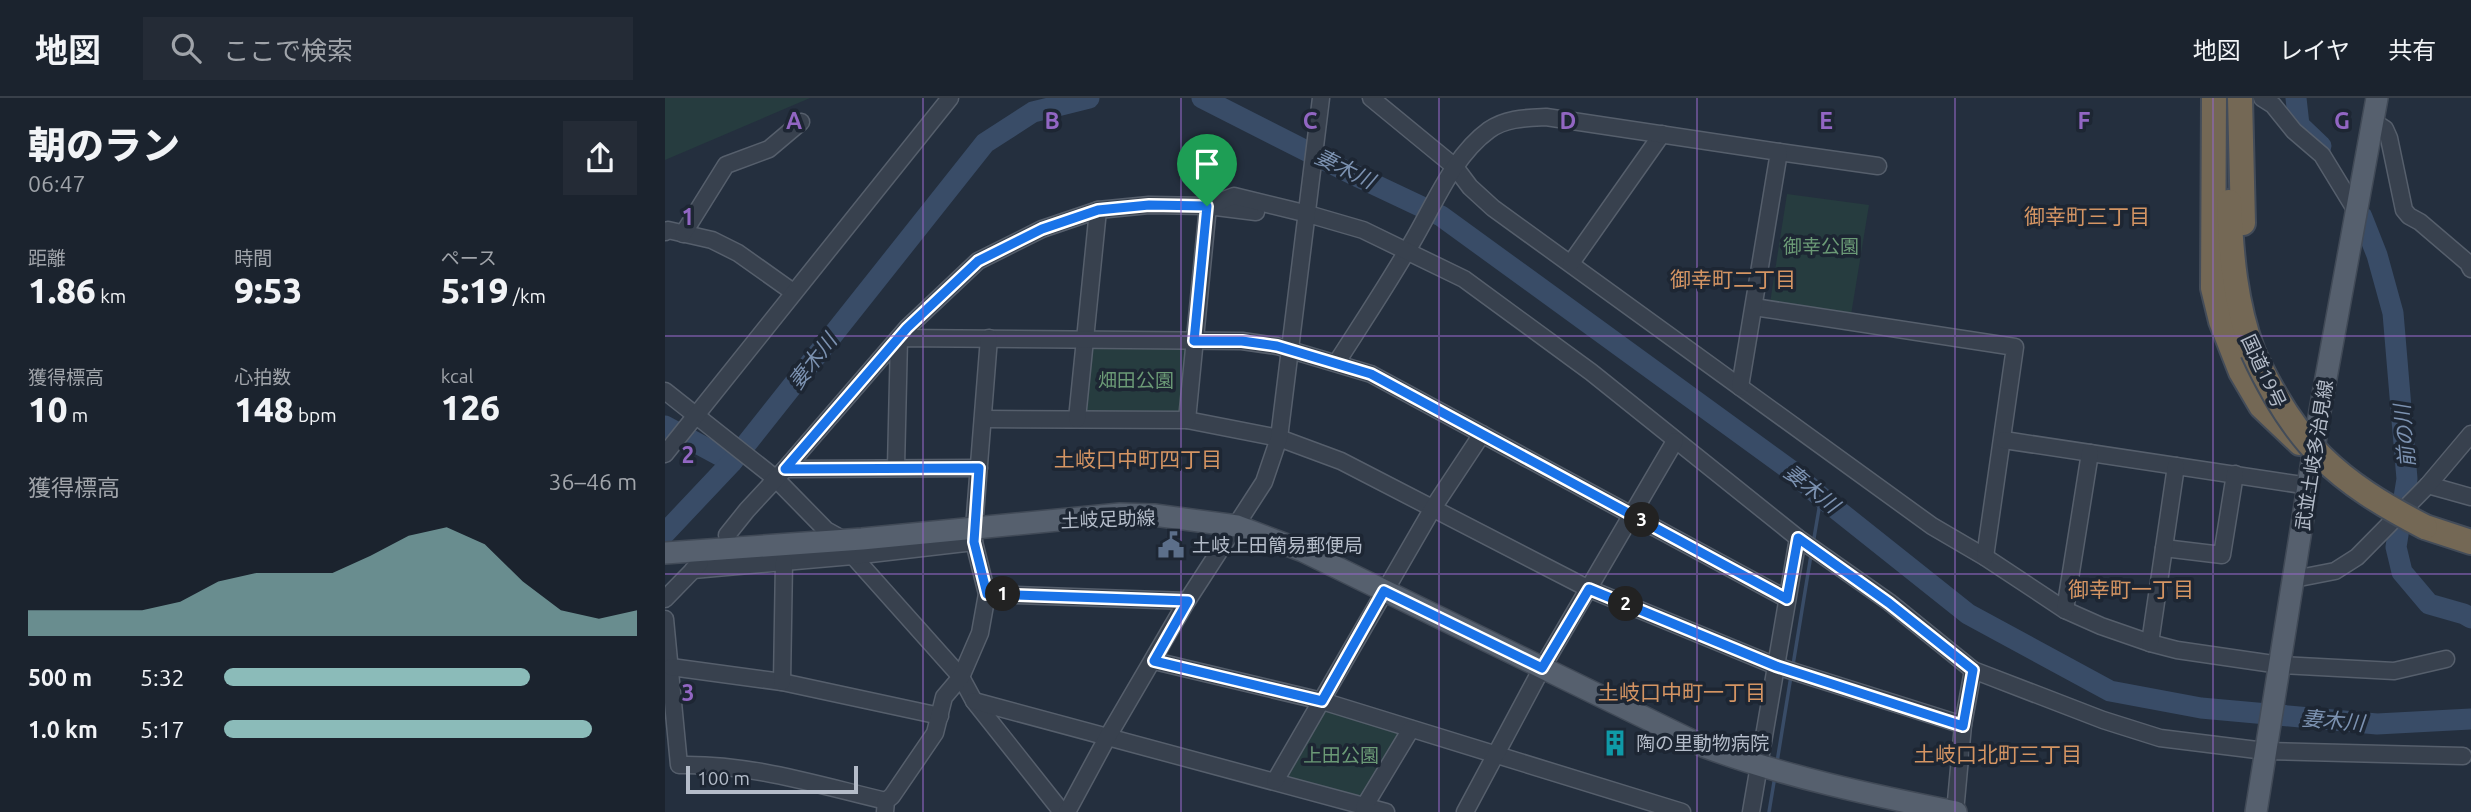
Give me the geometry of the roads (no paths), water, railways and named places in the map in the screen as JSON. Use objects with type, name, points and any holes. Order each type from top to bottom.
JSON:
[{"type":"highway","points":[[2214,98],[2213,288],[2221,321],[2241,372],[2261,406],[2302,444],[2314,447]]},
{"type":"highway","name":"国道19号","points":[[2225,98],[2231,251],[2238,303],[2259,349],[2310,426],[2362,474],[2428,520],[2471,542]]},
{"type":"highway","name":"国道19号","points":[[2240,98],[2243,248],[2259,349]]},
{"type":"highway","name":"国道19号","points":[[2428,520],[2471,528]]},
{"type":"main road","name":"武並土岐多治見線","points":[[2256,812],[2314,447],[2377,98]]},
{"type":"main road","name":"土岐足助線","points":[[665,553],[697,561],[849,548],[974,535],[1120,514],[1154,515],[1237,526],[1303,551],[1705,747],[1758,766],[1855,792],[1955,812]]},
{"type":"street","points":[[665,454],[702,418],[793,292],[897,167],[950,98]]},
{"type":"street","points":[[1371,98],[1493,208],[1932,526],[2066,610],[2150,643],[2280,668],[2394,671],[2446,659]]},
{"type":"street","points":[[2262,98],[2273,105],[2294,131],[2322,155],[2355,209]]},
{"type":"street","points":[[665,391],[775,472],[826,530],[849,548],[961,677],[974,701],[1064,812],[1188,601],[1264,482],[1279,438],[1321,101]]},
{"type":"street","points":[[1337,362],[1409,248],[1452,172],[1477,140],[1491,128],[1514,119],[1546,117],[1878,166]]},
{"type":"street","points":[[2371,120],[2385,129],[2389,138],[2404,210],[2468,263],[2471,269]]},
{"type":"street","points":[[683,234],[726,165],[769,149],[801,122]]},
{"type":"street","points":[[1571,262],[1662,134]]},
{"type":"street","points":[[1740,387],[1779,152]]},
{"type":"street","points":[[1207,206],[1234,196],[1309,209],[1409,248],[1465,279],[1591,372],[1798,538],[1889,603],[1973,670],[2103,720],[2160,738],[2266,748],[2463,755]]},
{"type":"street","points":[[727,535],[775,472],[949,286],[978,261],[1042,229],[1098,210],[1149,205],[1207,206],[1256,212]]},
{"type":"street","points":[[1187,420],[1207,206]]},
{"type":"street","points":[[1077,419],[1098,210]]},
{"type":"street","points":[[665,232],[668,230],[712,240],[738,253],[793,292]]},
{"type":"street","points":[[1754,307],[2015,347],[2004,440],[1985,557]]},
{"type":"street","points":[[899,338],[1242,341],[1337,362],[1371,374],[1787,599]]},
{"type":"street","points":[[895,467],[899,338]]},
{"type":"street","points":[[665,619],[671,667],[672,766],[704,764],[778,776],[885,806],[930,740],[944,697],[961,677],[980,633],[987,594],[974,535],[989,338]]},
{"type":"street","points":[[983,419],[1187,420],[1279,438],[1341,461],[1589,589],[1776,666],[1963,726]]},
{"type":"street","points":[[1275,781],[1433,508],[1482,434]]},
{"type":"street","points":[[2294,579],[2335,571],[2346,566],[2404,511],[2471,435]]},
{"type":"street","points":[[2004,440],[2309,486]]},
{"type":"street","points":[[1465,812],[1542,668],[1675,441]]},
{"type":"street","points":[[2066,610],[2090,453]]},
{"type":"street","points":[[2150,643],[2176,466]]},
{"type":"street","points":[[775,472],[895,467],[979,468]]},
{"type":"street","points":[[2164,548],[2223,555],[2235,474]]},
{"type":"street","points":[[2428,485],[2471,497]]},
{"type":"street","points":[[1751,812],[1798,538]]},
{"type":"street","points":[[665,599],[697,561],[784,561],[849,548]]},
{"type":"street","points":[[782,682],[784,561]]},
{"type":"street","points":[[987,594],[1188,601]]},
{"type":"street","points":[[1154,661],[1322,701],[1682,812]]},
{"type":"street","points":[[671,667],[782,682],[940,716]]},
{"type":"street","points":[[1955,812],[1963,726],[1973,670]]},
{"type":"street","points":[[974,701],[1275,781],[1356,808],[1386,812]]},
{"type":"street","points":[[1356,808],[1411,729]]},
{"type":"waterway","name":"妻木川","points":[[665,533],[732,462],[985,143],[1033,112],[1089,98]]},
{"type":"waterway","name":"妻木川","points":[[1202,98],[1441,216],[1789,469],[1968,614],[2110,691],[2201,708],[2377,724],[2471,719]]},
{"type":"waterway","name":"前の川","points":[[2296,98],[2299,125],[2321,146]]},
{"type":"waterway","name":"前の川","points":[[2362,217],[2377,255],[2393,313],[2407,479],[2396,547],[2402,572],[2429,604],[2471,618]]},
{"type":"waterway","points":[[665,426],[732,462]]},
{"type":"waterway","points":[[1813,544],[1821,497]]},
{"type":"waterway","points":[[1793,665],[1811,555]]},
{"type":"waterway","points":[[1777,762],[1791,676]]},
{"type":"waterway","points":[[1769,812],[1775,776]]},
{"type":"place","name":"土岐上田簡易郵便局","points":[[1171,545]]},
{"type":"place","name":"陶の里動物病院","points":[[1615,743]]},
{"type":"district","name":"御幸町三丁目","points":[[2087,216]]},
{"type":"district","name":"御幸町二丁目","points":[[1733,279]]},
{"type":"district","name":"土岐口中町四丁目","points":[[1138,459]]},
{"type":"district","name":"御幸町一丁目","points":[[2131,589]]},
{"type":"district","name":"土岐口中町一丁目","points":[[1682,692]]},
{"type":"district","name":"土岐口北町三丁目","points":[[1998,754]]},
{"type":"park label","name":"御幸公園","points":[[1821,246]]},
{"type":"park label","name":"畑田公園","points":[[1136,380]]},
{"type":"park label","name":"上田公園","points":[[1341,755]]}]
